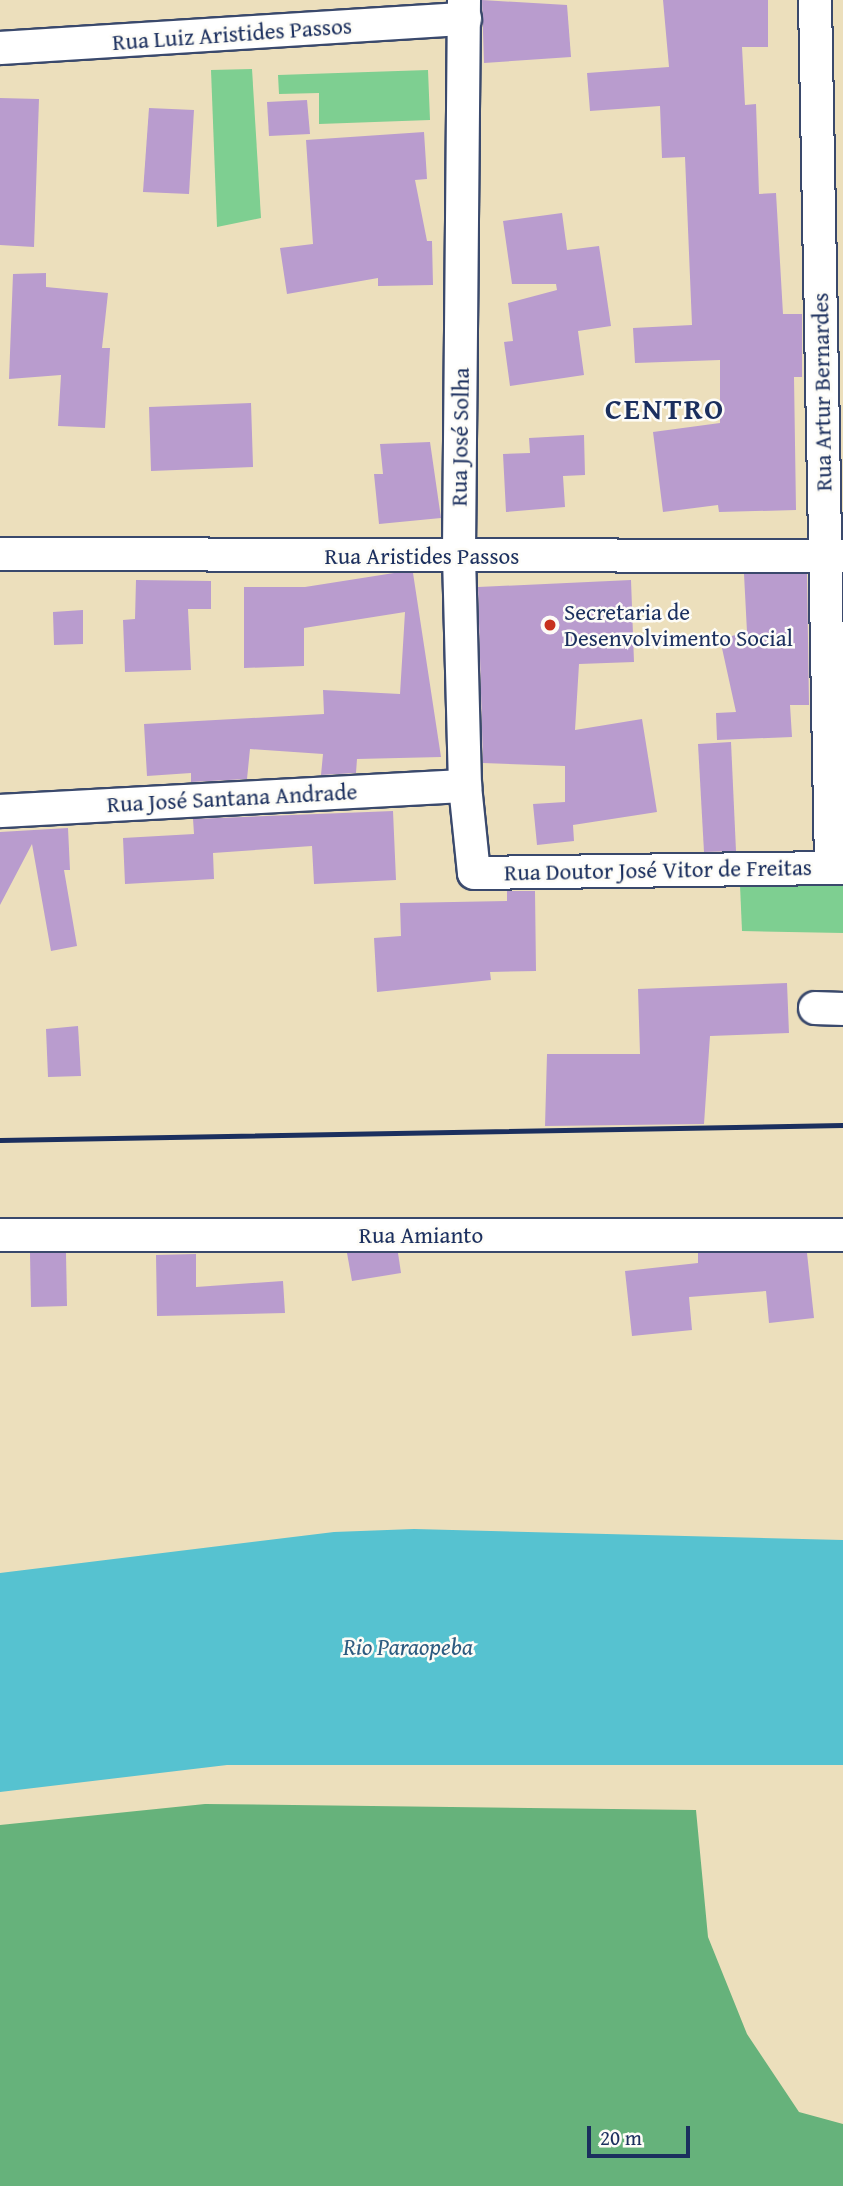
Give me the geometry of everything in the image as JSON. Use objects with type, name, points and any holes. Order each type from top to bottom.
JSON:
[{"type":"street","name":"Rua Artur Bernardes","points":[[815,0],[834,557],[837,868]]},
{"type":"street","name":"Rua Luiz Aristides Passos","points":[[0,48],[464,10]]},
{"type":"street","name":"Rua José Solha","points":[[464,10],[458,556],[465,786],[474,873]]},
{"type":"street","name":"Rua Aristides Passos","points":[[0,554],[834,557]]},
{"type":"street","name":"Rua José Santana Andrade","points":[[0,811],[465,786]]},
{"type":"street","name":"Rua Doutor José Vitor de Freitas","points":[[474,873],[837,868]]},
{"type":"street","name":"Rua Amianto","points":[[0,1235],[843,1235]]},
{"type":"green space","points":[[252,69],[261,218],[217,227],[211,70]]},
{"type":"green space","points":[[428,70],[430,120],[319,124],[319,93],[279,94],[278,75]]},
{"type":"green space","points":[[740,885],[843,886],[843,933],[742,931]]},
{"type":"green space","points":[[205,1804],[696,1810],[708,1937],[747,2034],[799,2112],[843,2124],[843,2186],[0,2186],[0,1825]]},
{"type":"water","name":"Rio Paraopeba","points":[[414,1529],[843,1540],[843,1765],[227,1765],[0,1792],[0,1573],[334,1532]]},
{"type":"building","points":[[482,0],[567,5],[571,57],[484,63]]},
{"type":"building","points":[[663,0],[768,0],[768,47],[742,47],[745,105],[756,104],[759,194],[776,193],[783,314],[802,314],[802,377],[794,377],[796,510],[719,512],[718,505],[663,512],[653,432],[720,423],[720,360],[635,363],[633,328],[692,325],[685,157],[662,158],[660,106],[590,111],[587,73],[669,67]]},
{"type":"building","points":[[0,98],[39,99],[34,247],[0,245]]},
{"type":"building","points":[[307,100],[310,134],[269,136],[267,102]]},
{"type":"building","points":[[149,108],[194,110],[189,194],[143,192]]},
{"type":"building","points":[[424,132],[427,179],[415,180],[427,241],[432,241],[433,285],[378,286],[378,278],[287,294],[280,248],[313,244],[306,140]]},
{"type":"building","points":[[562,213],[567,250],[599,246],[611,326],[578,331],[584,375],[510,386],[504,342],[513,341],[508,303],[557,290],[556,284],[512,284],[503,221]]},
{"type":"building","points":[[46,273],[46,287],[108,293],[102,348],[110,348],[105,428],[58,426],[61,375],[9,379],[13,274]]},
{"type":"building","points":[[251,403],[253,467],[151,471],[149,407]]},
{"type":"building","points":[[584,435],[585,475],[563,476],[565,507],[506,512],[503,454],[530,453],[529,438]]},
{"type":"building","points":[[430,442],[441,518],[379,524],[374,474],[383,474],[380,444]]},
{"type":"building","points":[[394,573],[413,573],[441,757],[357,759],[356,773],[321,775],[323,754],[250,749],[247,779],[191,782],[191,773],[147,776],[144,724],[324,714],[323,690],[400,694],[405,612],[304,628],[304,666],[244,668],[244,587],[305,587]]},
{"type":"building","points":[[744,574],[807,574],[809,705],[790,705],[792,737],[717,740],[716,713],[736,712],[720,639],[747,632]]},
{"type":"building","points":[[136,580],[211,581],[211,609],[188,609],[191,670],[125,672],[123,620],[135,619]]},
{"type":"building","points":[[631,580],[634,662],[579,664],[575,730],[642,719],[657,812],[573,825],[574,841],[537,845],[533,804],[565,802],[565,766],[483,763],[478,587]]},
{"type":"building","points":[[83,610],[83,644],[54,645],[53,612]]},
{"type":"building","points":[[731,742],[736,851],[704,852],[698,744]]},
{"type":"building","points":[[393,811],[396,880],[314,884],[312,846],[213,853],[214,879],[125,884],[123,838],[194,834],[193,819]]},
{"type":"building","points":[[68,828],[70,870],[64,870],[77,946],[51,951],[32,844],[0,905],[0,832]]},
{"type":"building","points":[[507,891],[535,891],[536,971],[490,972],[491,980],[377,992],[374,938],[401,936],[400,903],[507,901]]},
{"type":"building","points":[[787,983],[789,1033],[710,1036],[704,1124],[545,1126],[547,1054],[640,1054],[638,989]]},
{"type":"building","points":[[78,1026],[81,1076],[48,1077],[46,1029]]},
{"type":"building","points":[[30,1253],[66,1253],[67,1306],[31,1307]]},
{"type":"building","points":[[347,1253],[398,1253],[401,1273],[352,1281]]},
{"type":"building","points":[[698,1253],[807,1253],[814,1318],[769,1323],[766,1291],[689,1297],[692,1330],[632,1336],[625,1271],[698,1263]]},
{"type":"building","points":[[196,1254],[196,1287],[283,1281],[285,1313],[157,1316],[156,1255]]},
{"type":"railway","points":[[0,1140],[843,1125]]},
{"type":"place","name":"Secretaria de Desenvolvimento Social","points":[[550,625]]},
{"type":"district","name":"CENTRO","points":[[665,408]]}]
